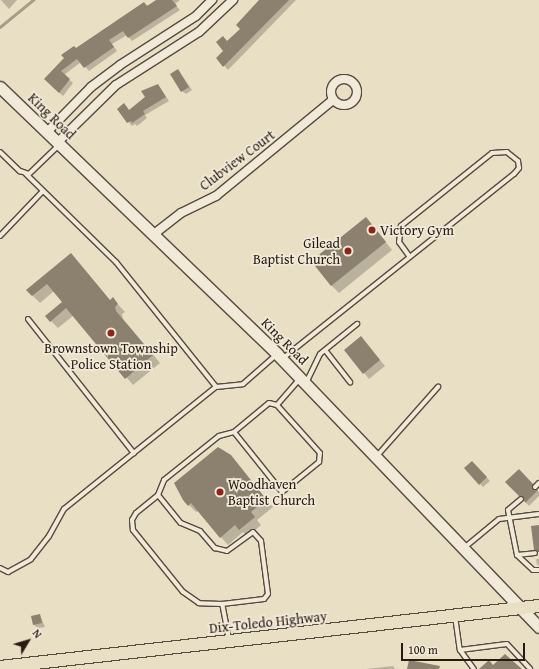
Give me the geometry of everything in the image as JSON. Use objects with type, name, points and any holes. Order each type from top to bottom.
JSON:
[{"type":"main road","name":"King Road","points":[[0,86],[279,356],[539,627]]},
{"type":"main road","name":"Dix-Toledo Highway","points":[[0,667],[539,606]]},
{"type":"street","points":[[47,132],[91,87],[108,73],[172,33],[196,16],[212,0]]},
{"type":"street","points":[[59,143],[116,85],[206,27],[233,0]]},
{"type":"street","points":[[172,33],[179,45]]},
{"type":"street","points":[[108,73],[116,85]]},
{"type":"street","name":"Clubview Court","points":[[154,234],[181,213],[216,196],[333,100]]},
{"type":"lane","points":[[26,174],[31,174],[59,143]]},
{"type":"lane","points":[[0,152],[26,174],[116,262],[216,387]]},
{"type":"lane","points":[[0,568],[8,572],[31,559],[49,536],[64,509],[216,387],[243,384],[409,256],[514,174],[519,168],[518,161],[507,152],[492,153],[401,226],[399,242],[409,256]]},
{"type":"lane","points":[[0,236],[43,191]]},
{"type":"lane","points":[[28,319],[134,453]]},
{"type":"lane","points":[[277,405],[303,381],[320,354],[357,324]]},
{"type":"lane","points":[[325,350],[350,382]]},
{"type":"lane","points":[[376,458],[438,387]]},
{"type":"lane","points":[[158,495],[181,523],[200,530],[215,548],[227,551],[253,532],[261,541],[268,594],[264,599],[222,604],[199,603],[183,592],[133,530],[132,520],[136,513],[158,495],[164,480],[219,436],[234,432],[269,403],[277,405],[320,453],[319,462],[282,492],[234,432]]},
{"type":"lane","points":[[535,486],[539,483]]},
{"type":"lane","points":[[521,499],[508,510],[517,555],[533,570],[539,570]]},
{"type":"lane","points":[[463,549],[499,519],[539,514]]},
{"type":"lane","points":[[517,555],[535,553]]},
{"type":"lane","points":[[222,604],[229,641]]},
{"type":"lane","points":[[455,616],[460,650],[474,669]]},
{"type":"lane","points":[[460,650],[506,644],[530,669]]},
{"type":"building","points":[[156,0],[172,0],[177,6],[128,38],[123,31],[109,40],[114,47],[84,68],[77,59],[61,71],[70,79],[59,93],[44,79],[64,58],[61,55],[74,46],[76,48],[144,2],[147,6]]},
{"type":"building","points":[[259,0],[289,0],[223,67],[216,58],[223,51],[216,42],[223,36],[227,41],[240,29],[236,25]]},
{"type":"building","points":[[178,69],[189,87],[181,92],[170,74]]},
{"type":"building","points":[[158,84],[166,97],[143,111],[145,114],[132,123],[131,121],[127,123],[117,109],[124,103],[129,110],[145,97],[141,91]]},
{"type":"building","name":"Gilead Baptist Church","points":[[366,217],[386,242],[331,286],[311,261]]},
{"type":"building","name":"Brownstown Township Police Station","points":[[71,253],[110,300],[113,297],[118,304],[115,307],[116,311],[153,355],[125,379],[66,308],[50,322],[45,316],[62,302],[47,284],[32,296],[26,290]]},
{"type":"building","points":[[361,336],[380,360],[363,374],[344,350]]},
{"type":"building","name":"Woodhaven Baptist Church","points":[[218,447],[231,455],[266,499],[251,512],[255,517],[239,530],[235,525],[220,538],[191,503],[188,506],[174,483]]},
{"type":"building","points":[[472,461],[487,477],[479,485],[464,468]]},
{"type":"building","points":[[519,469],[533,484],[532,489],[538,490],[525,503],[523,496],[519,496],[505,482]]},
{"type":"building","points":[[539,525],[538,552],[534,550],[531,526]]},
{"type":"building","points":[[40,614],[42,623],[33,625],[31,616]]},
{"type":"building","points":[[505,654],[522,669],[479,669],[489,660],[493,665]]},
{"type":"building","points":[[409,660],[440,666],[439,669],[407,669]]},
{"type":"waterway","points":[[0,27],[33,0]]},
{"type":"place","name":"Victory Gym","points":[[372,230]]},
{"type":"place","name":"Gilead Baptist Church","points":[[348,251]]},
{"type":"place","name":"Brownstown Township Police Station","points":[[111,333]]},
{"type":"place","name":"Woodhaven Baptist Church","points":[[220,492]]}]
